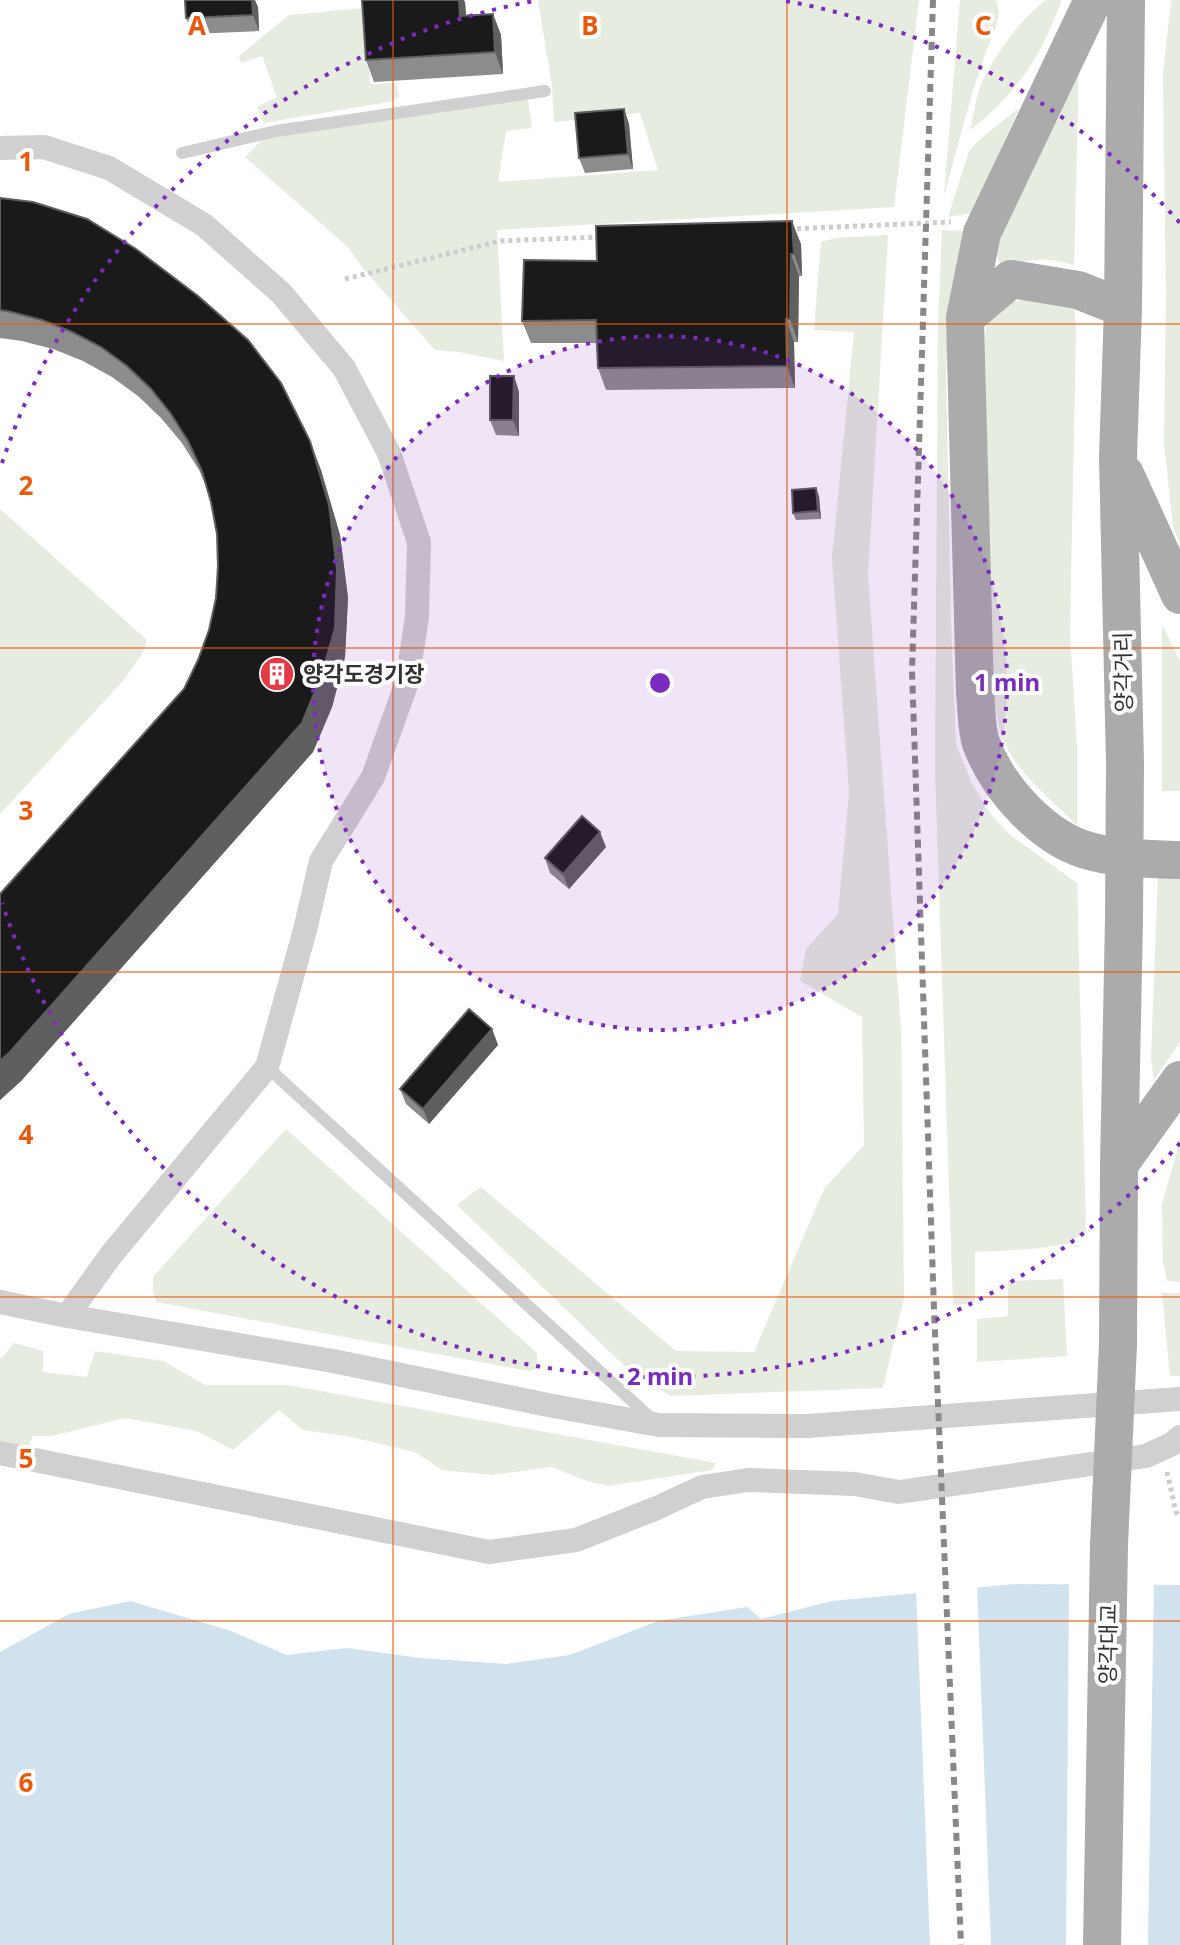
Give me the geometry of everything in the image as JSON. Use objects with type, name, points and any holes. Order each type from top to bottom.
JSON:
[{"type":"main road","points":[[1093,0],[982,233],[965,318],[975,694],[980,741],[998,778],[1027,812],[1052,834],[1091,852],[1141,859],[1180,860]]},
{"type":"main road","name":"양각거리","points":[[1118,1344],[1125,763],[1118,457],[1126,0]]},
{"type":"main road","points":[[965,318],[1011,279],[1078,290],[1123,308]]},
{"type":"main road","points":[[1118,457],[1180,595]]},
{"type":"main road","points":[[1119,1165],[1180,1080]]},
{"type":"main road","name":"양각대교","points":[[1102,1945],[1109,1560],[1118,1344]]},
{"type":"street","points":[[0,148],[44,147],[109,168],[204,225],[281,293],[344,368],[389,453],[419,542],[417,617],[407,682],[373,777],[321,861],[267,1067],[111,1255],[67,1316]]},
{"type":"street","points":[[0,1302],[333,1361],[659,1425],[808,1426],[1180,1399]]},
{"type":"street","points":[[0,1453],[489,1552],[576,1540],[702,1487],[748,1480],[855,1484],[899,1492],[1146,1456],[1176,1440]]},
{"type":"lane","points":[[182,153],[276,131],[545,91]]},
{"type":"lane","points":[[267,1067],[659,1425]]},
{"type":"path","points":[[784,229],[988,220]]},
{"type":"path","points":[[345,279],[500,241],[611,237]]},
{"type":"path","points":[[1176,1440],[1167,1472],[1176,1512],[1180,1517]]},
{"type":"shaded area","points":[[538,0],[919,0],[894,207],[497,230],[504,361],[435,350],[348,247],[245,157],[262,140],[305,131],[528,99],[532,128],[506,131],[498,182],[658,170],[640,113],[554,122],[552,86]]},
{"type":"shaded area","points":[[960,0],[996,0],[999,13],[972,94],[944,195]]},
{"type":"shaded area","points":[[1047,0],[1062,0],[1036,56],[1002,102],[970,130],[988,70],[1020,25]]},
{"type":"shaded area","points":[[1171,0],[1180,0],[1180,544],[1173,527],[1164,443],[1163,75]]},
{"type":"shaded area","points":[[364,8],[370,84],[396,83],[399,97],[394,101],[264,123],[257,107],[277,97],[262,56],[241,63],[239,56],[289,15]]},
{"type":"shaded area","points":[[1079,61],[1074,265],[1042,260],[1010,267],[1000,264],[995,251]]},
{"type":"shaded area","points":[[1019,108],[972,213],[948,217],[969,151]]},
{"type":"shaded area","points":[[942,230],[970,231],[950,315],[946,366],[956,744],[972,784],[991,814],[1010,835],[1077,883],[1086,1232],[1067,1244],[975,1252],[975,1303],[953,1305],[935,769],[938,326]]},
{"type":"shaded area","points":[[888,235],[868,576],[901,1030],[904,1298],[883,1388],[671,1396],[636,1377],[457,1205],[481,1187],[676,1351],[754,1352],[824,1189],[864,1145],[862,1017],[800,981],[806,949],[838,914],[849,792],[832,558],[854,332],[814,330],[821,242],[836,238]]},
{"type":"shaded area","points":[[1032,298],[1074,306],[1076,329],[1070,632],[1077,748],[1077,825],[1017,764],[998,723],[994,695],[985,338],[987,324],[1013,302]]},
{"type":"shaded area","points":[[0,509],[147,640],[143,652],[123,681],[0,814]]},
{"type":"shaded area","points":[[1162,625],[1180,661],[1180,791],[1162,791]]},
{"type":"shaded area","points":[[1158,876],[1180,877],[1180,1042],[1154,1080],[1151,1058]]},
{"type":"shaded area","points":[[286,1129],[537,1353],[538,1368],[529,1371],[156,1302],[153,1277]]},
{"type":"shaded area","points":[[1180,1141],[1180,1282],[1167,1281],[1163,1262],[1162,1204]]},
{"type":"shaded area","points":[[1063,1279],[1067,1356],[977,1362],[977,1319],[1008,1316],[1008,1281]]},
{"type":"shaded area","points":[[1162,1293],[1180,1293],[1180,1376],[1170,1376]]},
{"type":"shaded area","points":[[14,1343],[43,1351],[43,1372],[87,1377],[95,1351],[163,1361],[206,1385],[287,1385],[716,1463],[712,1470],[608,1486],[552,1467],[492,1475],[442,1470],[415,1452],[303,1430],[279,1410],[233,1450],[197,1431],[125,1418],[52,1436],[33,1436],[27,1449],[0,1446],[0,1357]]},
{"type":"water","points":[[1016,1584],[1180,1585],[1180,1945],[0,1945],[0,1652],[69,1614],[130,1601],[228,1630],[287,1655],[347,1648],[420,1658],[507,1664],[570,1655],[658,1621],[747,1607],[761,1619],[832,1601]]},
{"type":"pier","points":[[1069,1581],[1154,1581],[1148,1945],[1066,1945]]},
{"type":"pier","points":[[977,1584],[991,1945],[930,1945],[916,1589]]},
{"type":"building","points":[[185,0],[252,0],[253,15],[186,18]]},
{"type":"building","points":[[362,0],[459,0],[460,16],[493,14],[495,52],[366,60]]},
{"type":"building","points":[[624,109],[628,154],[579,158],[575,113]]},
{"type":"building","name":"양각도경기장","points":[[0,198],[33,202],[87,219],[136,249],[198,296],[248,340],[281,383],[310,441],[329,505],[337,569],[335,628],[321,677],[302,723],[0,1061],[0,894],[184,689],[209,630],[216,598],[218,566],[217,534],[202,471],[188,441],[151,389],[101,347],[42,320],[0,310]]},
{"type":"building","points":[[792,221],[794,254],[791,254],[790,319],[786,319],[787,366],[598,368],[596,320],[522,321],[524,260],[597,261],[596,226]]},
{"type":"building","points":[[490,376],[514,376],[513,420],[490,420]]},
{"type":"building","points":[[816,488],[818,511],[793,513],[792,490]]},
{"type":"building","points":[[582,816],[600,832],[563,874],[545,858]]},
{"type":"building","points":[[469,1009],[492,1029],[423,1109],[400,1089]]},
{"type":"railway","points":[[933,0],[912,671],[934,1309],[961,1945]]},
{"type":"place","name":"양각도경기장","points":[[277,674]]}]
